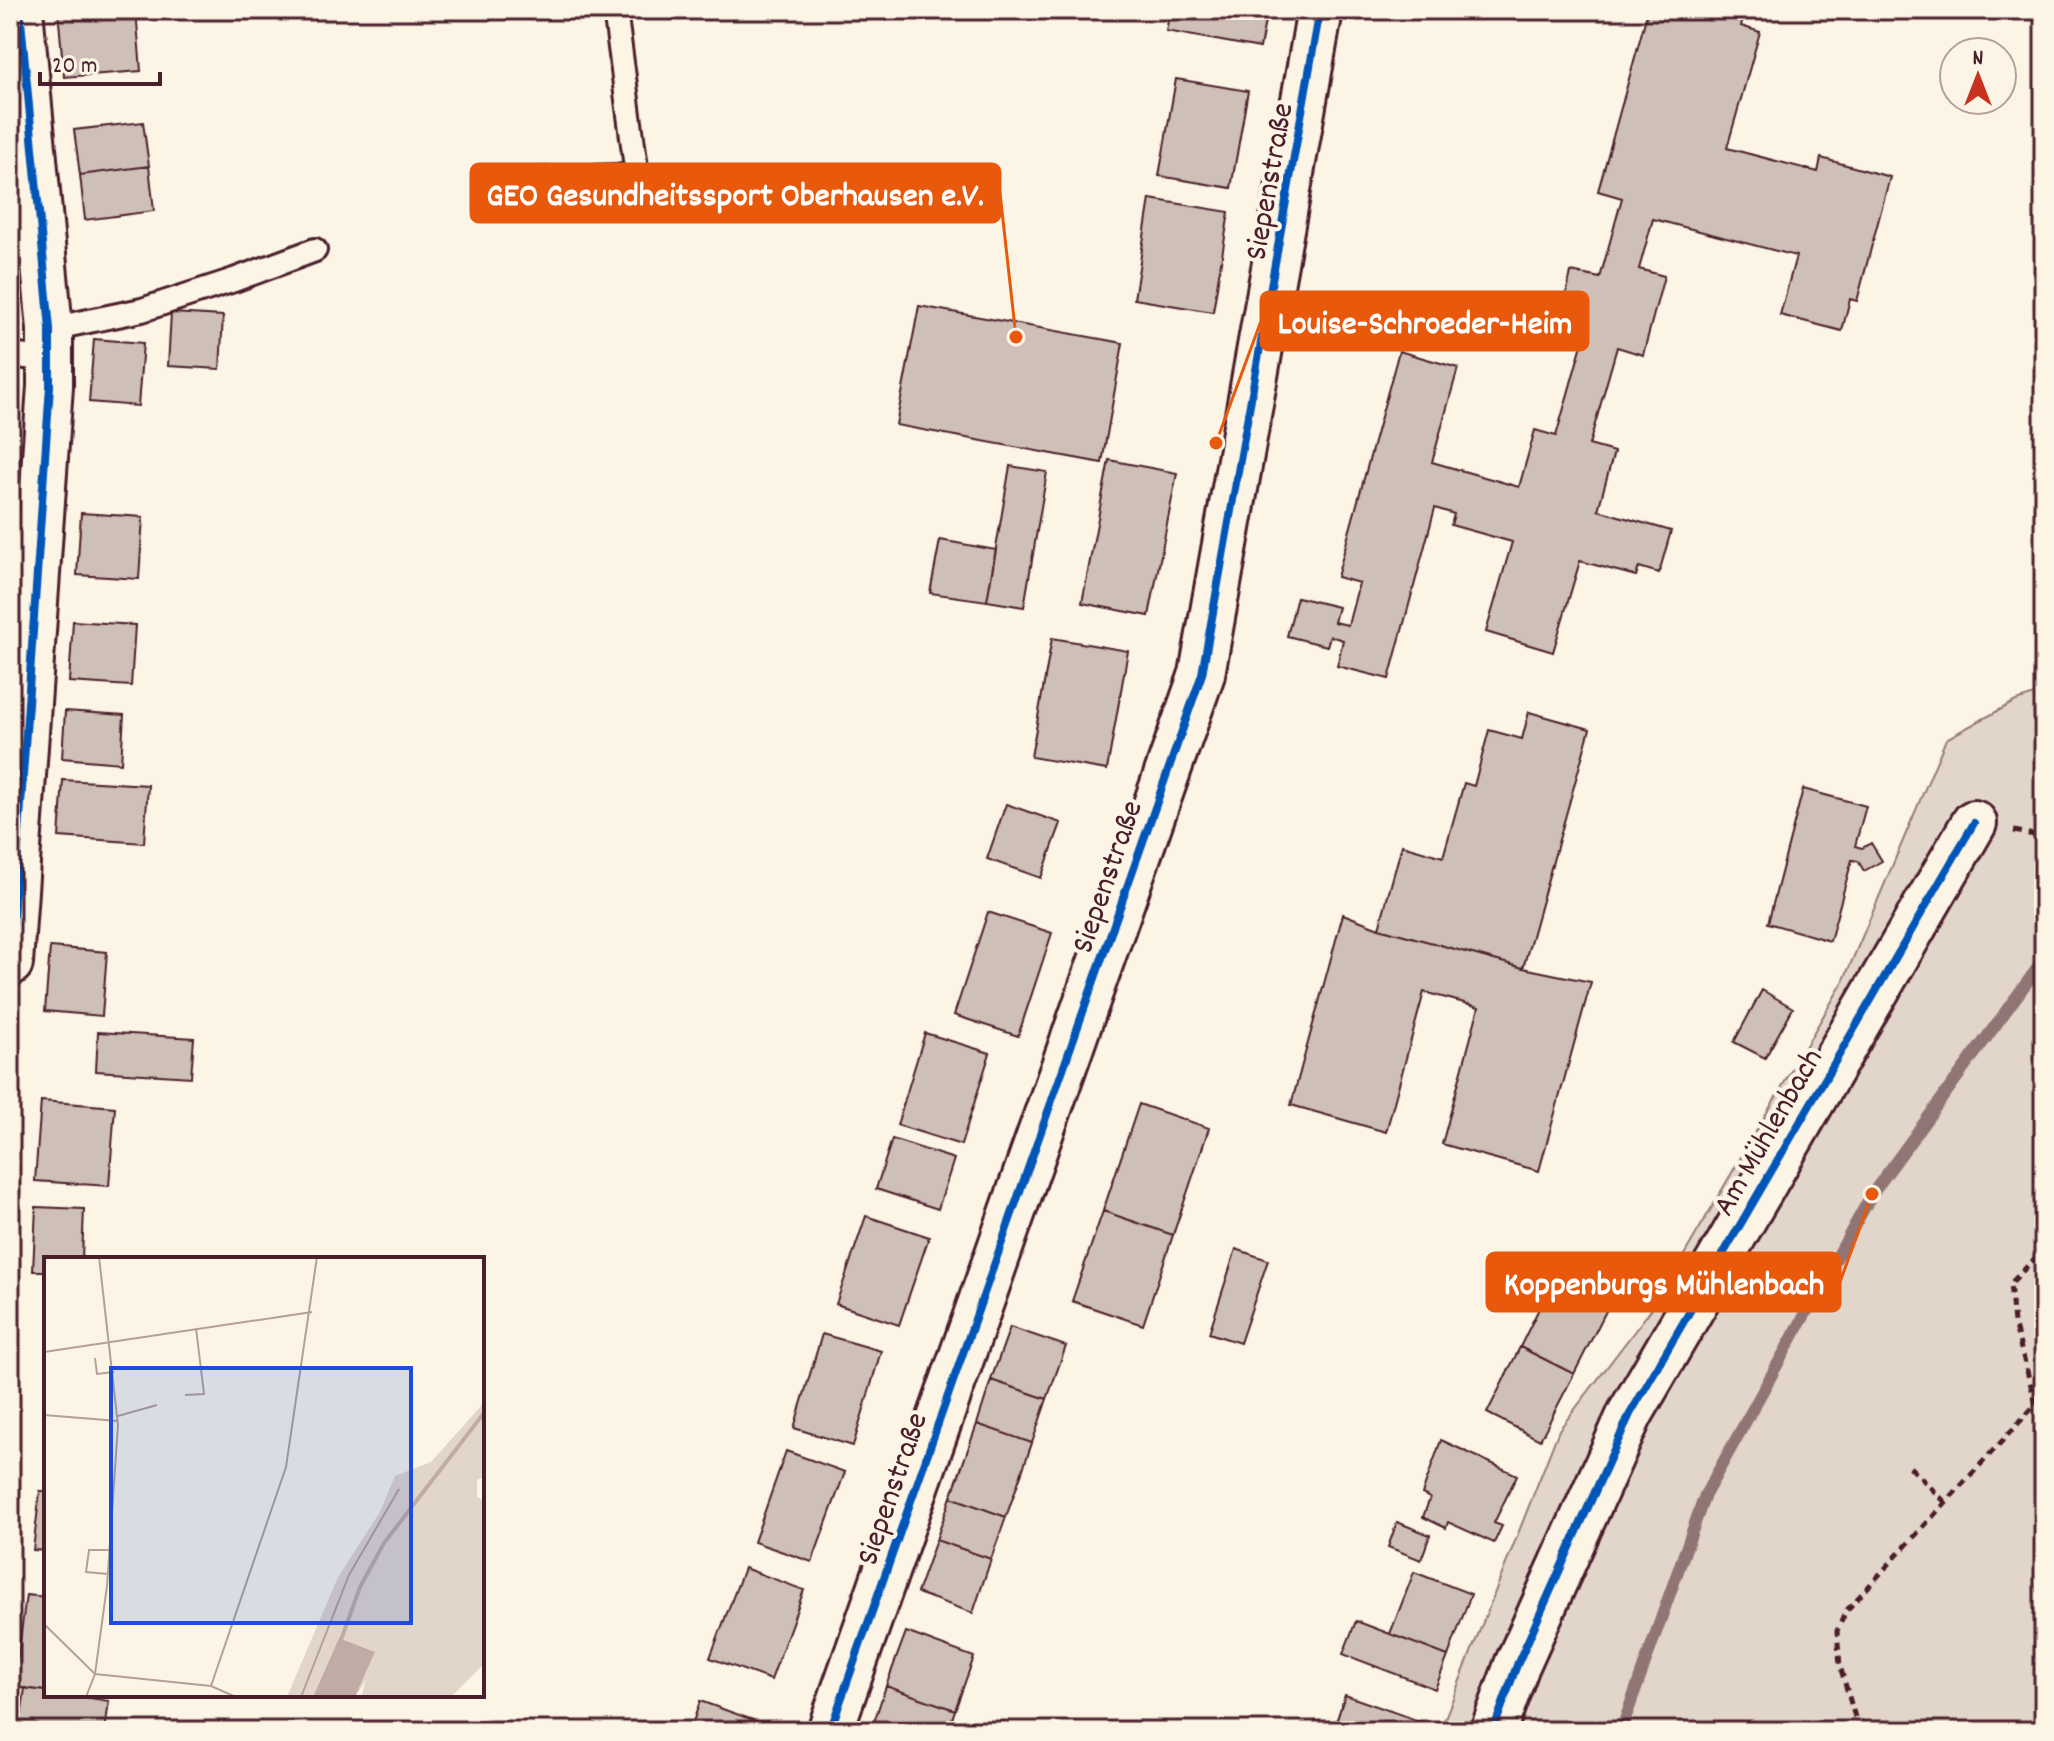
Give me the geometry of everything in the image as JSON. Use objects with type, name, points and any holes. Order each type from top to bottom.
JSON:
[{"type":"street","name":"Siepenstraße","points":[[830,1731],[1202,674],[1320,10]]},
{"type":"street","points":[[10,963],[46,442],[36,348],[17,21]]},
{"type":"street","name":"Am Mühlenbach","points":[[1493,1731],[1517,1665],[1630,1414],[1974,823]]},
{"type":"lane","points":[[508,181],[637,175],[615,10]]},
{"type":"lane","points":[[36,348],[315,250]]},
{"type":"path","points":[[2036,1404],[2014,1323],[2010,1284],[2044,1249]]},
{"type":"path","points":[[1859,1731],[1840,1666],[1837,1631],[1846,1611],[2036,1404],[2044,1404]]},
{"type":"path","points":[[1910,1467],[1946,1503]]},
{"type":"shaded area","points":[[2044,692],[2044,1731],[1440,1731],[1559,1430],[1656,1303],[1843,982],[1946,739],[2016,701]]},
{"type":"building","points":[[58,10],[136,10],[141,71],[64,77]]},
{"type":"building","points":[[1170,10],[1267,10],[1260,48],[1166,31]]},
{"type":"building","points":[[1648,10],[1745,10],[1741,26],[1760,32],[1727,148],[1818,172],[1821,158],[1890,177],[1857,301],[1850,299],[1842,331],[1780,315],[1796,256],[1653,219],[1639,269],[1664,276],[1643,355],[1617,347],[1589,445],[1614,452],[1598,510],[1671,531],[1659,573],[1639,567],[1636,576],[1580,561],[1553,652],[1486,632],[1512,542],[1451,525],[1454,514],[1435,508],[1389,679],[1337,666],[1343,640],[1330,636],[1327,646],[1287,636],[1297,597],[1338,607],[1334,622],[1348,625],[1359,583],[1337,577],[1399,351],[1458,368],[1432,462],[1519,487],[1535,430],[1556,436],[1588,323],[1561,317],[1571,272],[1600,278],[1622,198],[1598,191]]},
{"type":"building","points":[[1176,79],[1248,91],[1231,188],[1159,176]]},
{"type":"building","points":[[143,122],[149,166],[80,175],[74,130]]},
{"type":"building","points":[[149,166],[154,211],[85,220],[80,175]]},
{"type":"building","points":[[1150,199],[1229,212],[1213,312],[1134,299]]},
{"type":"building","points":[[919,306],[1123,343],[1102,463],[896,425]]},
{"type":"building","points":[[171,313],[223,316],[220,369],[168,366]]},
{"type":"building","points":[[94,339],[143,343],[138,406],[89,402]]},
{"type":"building","points":[[1109,460],[1177,473],[1149,616],[1082,603]]},
{"type":"building","points":[[1010,466],[1047,472],[1024,607],[987,601]]},
{"type":"building","points":[[81,513],[143,517],[139,579],[77,575]]},
{"type":"building","points":[[940,540],[996,550],[987,601],[930,593]]},
{"type":"building","points":[[73,621],[135,625],[131,686],[69,682]]},
{"type":"building","points":[[1052,638],[1128,651],[1107,770],[1031,757]]},
{"type":"building","points":[[65,711],[124,715],[121,763],[62,758]]},
{"type":"building","points":[[1529,712],[1590,729],[1523,968],[1379,928],[1402,845],[1443,857],[1464,783],[1474,786],[1489,730],[1522,739]]},
{"type":"building","points":[[63,780],[148,785],[144,843],[59,837]]},
{"type":"building","points":[[1803,789],[1866,806],[1855,846],[1862,848],[1871,843],[1882,861],[1864,871],[1858,861],[1852,860],[1830,941],[1768,923]]},
{"type":"building","points":[[1006,804],[1061,823],[1041,878],[987,859]]},
{"type":"building","points":[[988,912],[1052,933],[1018,1036],[954,1015]]},
{"type":"building","points":[[1343,914],[1379,928],[1523,968],[1591,982],[1539,1171],[1442,1144],[1479,1007],[1424,992],[1386,1132],[1291,1105]]},
{"type":"building","points":[[50,947],[107,952],[102,1016],[45,1011]]},
{"type":"building","points":[[1762,990],[1793,1008],[1765,1058],[1734,1042]]},
{"type":"building","points":[[98,1032],[194,1038],[191,1077],[96,1071]]},
{"type":"building","points":[[925,1033],[990,1053],[961,1145],[897,1125]]},
{"type":"building","points":[[41,1101],[115,1107],[109,1186],[35,1181]]},
{"type":"building","points":[[1139,1104],[1209,1128],[1173,1235],[1103,1211]]},
{"type":"building","points":[[892,1139],[954,1159],[938,1209],[876,1189]]},
{"type":"building","points":[[36,1207],[84,1209],[82,1257],[44,1257],[44,1271],[33,1271]]},
{"type":"building","points":[[1103,1211],[1173,1235],[1143,1325],[1072,1301]]},
{"type":"building","points":[[866,1216],[929,1237],[899,1325],[836,1304]]},
{"type":"building","points":[[1236,1249],[1268,1260],[1240,1343],[1209,1333]]},
{"type":"building","points":[[1552,1282],[1607,1309],[1574,1374],[1520,1347]]},
{"type":"building","points":[[1010,1327],[1066,1346],[1047,1399],[991,1380]]},
{"type":"building","points":[[822,1334],[881,1351],[853,1446],[794,1428]]},
{"type":"building","points":[[1520,1347],[1574,1374],[1540,1440],[1487,1413]]},
{"type":"building","points":[[991,1380],[1047,1399],[1032,1443],[977,1424]]},
{"type":"building","points":[[977,1424],[1032,1443],[1006,1517],[951,1497]]},
{"type":"building","points":[[1441,1440],[1517,1475],[1494,1523],[1502,1526],[1494,1543],[1448,1522],[1446,1528],[1423,1517],[1430,1498],[1422,1494]]},
{"type":"building","points":[[786,1451],[845,1472],[812,1562],[754,1542]]},
{"type":"building","points":[[40,1491],[44,1491],[44,1551],[33,1550]]},
{"type":"building","points":[[951,1497],[1006,1517],[991,1559],[936,1540]]},
{"type":"building","points":[[1397,1522],[1430,1535],[1421,1560],[1388,1547]]},
{"type":"building","points":[[936,1540],[991,1559],[973,1613],[917,1593]]},
{"type":"building","points":[[744,1568],[804,1590],[771,1680],[710,1658]]},
{"type":"building","points":[[1414,1572],[1471,1594],[1448,1656],[1390,1634]]},
{"type":"building","points":[[26,1595],[44,1597],[44,1691],[14,1687]]},
{"type":"building","points":[[1356,1621],[1448,1656],[1435,1689],[1343,1654]]},
{"type":"building","points":[[906,1632],[974,1657],[955,1710],[886,1686]]},
{"type":"building","points":[[886,1686],[955,1710],[948,1731],[871,1731]]},
{"type":"building","points":[[25,1688],[44,1691],[44,1697],[84,1697],[109,1701],[105,1731],[19,1731]]},
{"type":"building","points":[[1345,1695],[1425,1723],[1422,1731],[1353,1731],[1335,1725]]},
{"type":"building","points":[[700,1701],[759,1722],[756,1731],[690,1731]]},
{"type":"waterway","points":[[1621,1731],[1705,1495],[1872,1194],[2044,959]]},
{"type":"cycle path","points":[[10,963],[50,386],[50,329],[20,10]]},
{"type":"cycle path","points":[[830,1731],[1202,674],[1320,10]]},
{"type":"cycle path","points":[[1493,1731],[1517,1665],[1630,1414],[1974,823]]},
{"type":"place","name":"GEO Gesundheitssport Oberhausen e.V.","points":[[1016,337]]},
{"type":"place","name":"Louise-Schroeder-Heim","points":[[1216,443]]},
{"type":"place","name":"Koppenburgs Mühlenbach","points":[[1872,1194]]}]
